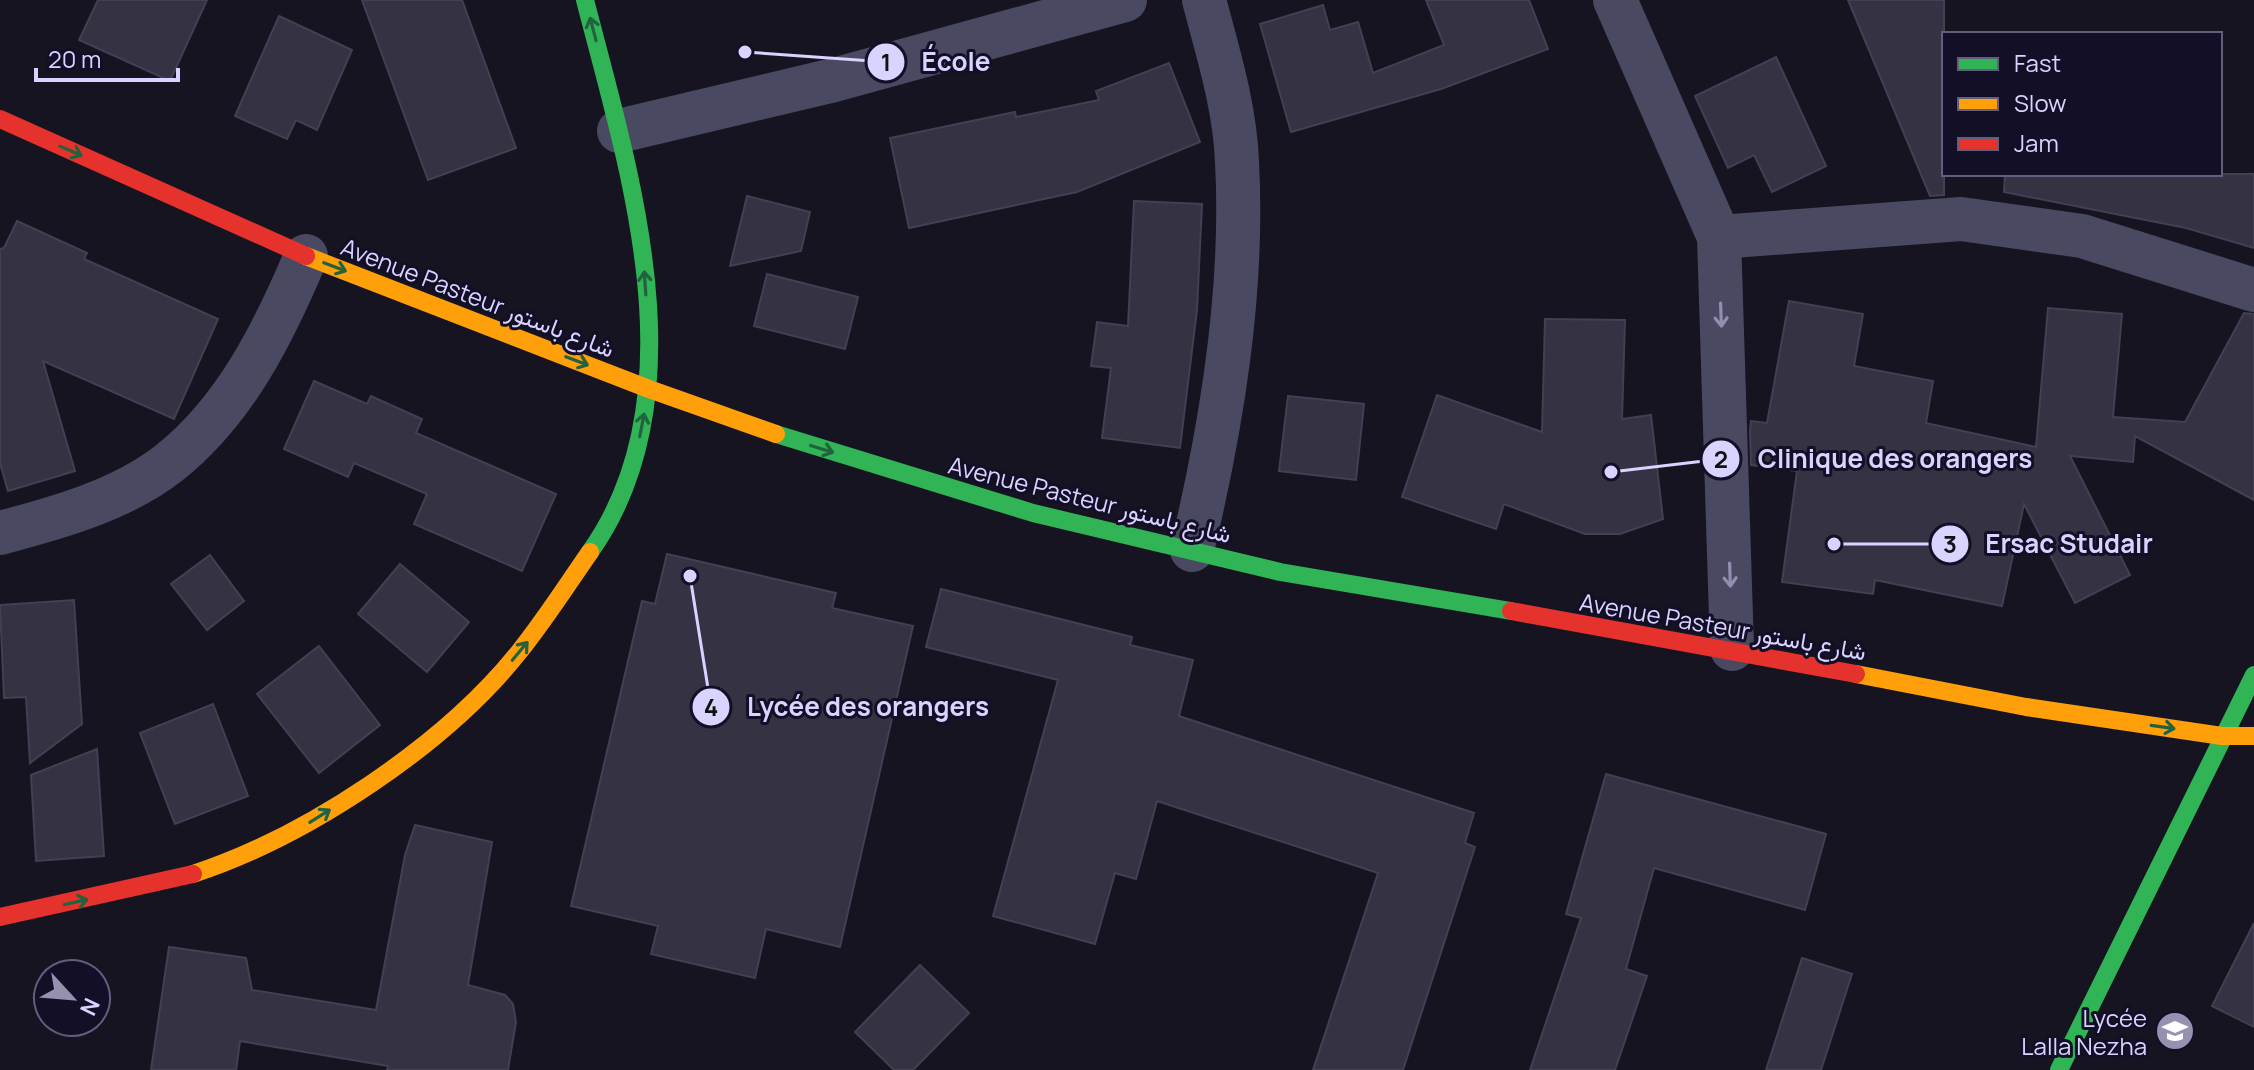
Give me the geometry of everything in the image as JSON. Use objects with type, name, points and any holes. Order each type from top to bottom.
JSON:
[{"type":"street","points":[[0,917],[170,882],[230,862],[305,825],[384,776],[462,710],[518,654],[598,541],[634,467],[649,389],[650,350],[642,247],[619,131],[585,0]]},
{"type":"street","points":[[619,131],[834,80],[1125,0]]},
{"type":"street","points":[[1192,550],[1214,458],[1233,292],[1237,214],[1235,144],[1225,82],[1204,0]]},
{"type":"street","points":[[1615,0],[1719,237],[1732,649]]},
{"type":"street","name":"Avenue Pasteur شارع باستور","points":[[0,119],[306,256],[649,389],[1033,513],[1280,572],[1415,597],[1732,649],[2026,707],[2222,736],[2254,736]]},
{"type":"street","points":[[1719,237],[1961,219],[2082,236],[2254,290]]},
{"type":"street","points":[[0,533],[112,497],[167,465],[196,439],[239,386],[276,325],[306,256]]},
{"type":"street","points":[[2059,1070],[2254,675]]},
{"type":"building","points":[[98,0],[207,0],[170,81],[79,40]]},
{"type":"building","points":[[362,0],[462,0],[516,148],[428,180]]},
{"type":"building","points":[[1426,0],[1529,0],[1548,49],[1441,89],[1291,132],[1260,24],[1323,5],[1330,30],[1358,22],[1373,73],[1444,45]]},
{"type":"building","points":[[1848,0],[1944,0],[1944,195],[1930,196]]},
{"type":"building","points":[[279,16],[352,50],[317,130],[296,120],[287,139],[235,116]]},
{"type":"building","points":[[1776,57],[1826,166],[1772,192],[1754,155],[1728,168],[1695,96]]},
{"type":"building","points":[[1169,63],[1200,142],[1077,192],[909,228],[890,138],[1015,112],[1016,117],[1099,100],[1096,91]]},
{"type":"building","points":[[2254,174],[2254,248],[2186,228],[2004,192],[2005,176]]},
{"type":"building","points":[[747,196],[810,212],[801,251],[730,266]]},
{"type":"building","points":[[1134,201],[1202,204],[1197,310],[1180,448],[1102,438],[1111,368],[1091,366],[1097,322],[1128,326]]},
{"type":"building","points":[[17,221],[87,253],[84,259],[218,319],[174,419],[43,361],[75,471],[8,491],[0,463],[0,249],[4,248]]},
{"type":"building","points":[[767,274],[858,297],[845,349],[754,326]]},
{"type":"building","points":[[1789,301],[1863,314],[1854,366],[1933,381],[1926,423],[2036,447],[2048,308],[2122,314],[2113,417],[2185,422],[2244,313],[2254,314],[2254,500],[2135,436],[2133,462],[2070,456],[2130,575],[2075,603],[2024,504],[2002,606],[1875,580],[1873,594],[1782,582],[1797,471],[1751,465],[1750,430],[1751,421],[1767,423]]},
{"type":"building","points":[[1545,319],[1625,320],[1622,419],[1651,415],[1663,519],[1620,534],[1585,534],[1504,504],[1496,529],[1402,497],[1437,395],[1542,432]]},
{"type":"building","points":[[314,381],[367,404],[371,396],[422,419],[416,433],[556,494],[522,571],[414,524],[427,494],[354,463],[348,477],[284,449]]},
{"type":"building","points":[[1288,396],[1364,404],[1356,480],[1279,471]]},
{"type":"building","points":[[667,554],[836,593],[832,608],[913,626],[840,947],[766,929],[755,978],[651,954],[658,926],[571,906],[642,601],[655,604]]},
{"type":"building","points":[[210,555],[244,601],[207,630],[171,584]]},
{"type":"building","points":[[400,564],[469,622],[427,672],[358,614]]},
{"type":"building","points":[[941,589],[1132,637],[1130,645],[1193,660],[1179,716],[1474,813],[1465,843],[1475,847],[1403,1070],[1313,1070],[1378,873],[1157,801],[1136,879],[1115,873],[1095,944],[993,916],[1058,680],[926,647]]},
{"type":"building","points":[[74,600],[82,724],[30,763],[26,697],[4,698],[0,605]]},
{"type":"building","points":[[319,646],[380,725],[319,773],[257,694]]},
{"type":"building","points":[[213,704],[248,796],[175,824],[140,733]]},
{"type":"building","points":[[97,749],[104,856],[36,861],[31,775]]},
{"type":"building","points":[[1606,774],[1826,834],[1805,910],[1654,868],[1626,969],[1647,976],[1615,1070],[1530,1070],[1581,918],[1566,914]]},
{"type":"building","points":[[415,825],[492,842],[468,985],[505,995],[513,1004],[516,1022],[508,1070],[387,1070],[388,1066],[240,1041],[236,1070],[151,1070],[169,947],[246,958],[252,990],[376,1010],[405,855]]},
{"type":"building","points":[[2254,923],[2254,1027],[2212,1006]]},
{"type":"building","points":[[1802,958],[1852,974],[1821,1070],[1766,1070]]},
{"type":"building","points":[[920,965],[969,1013],[913,1070],[894,1070],[855,1032]]},
{"type":"traffic: fast","points":[[585,0],[635,208],[646,281],[649,353],[643,423],[624,490],[590,552]]},
{"type":"traffic: fast","points":[[776,434],[1033,513],[1280,572],[1511,611]]},
{"type":"traffic: fast","points":[[2059,1070],[2254,675]]},
{"type":"traffic: slow","points":[[306,256],[649,389],[776,434]]},
{"type":"traffic: slow","points":[[193,874],[281,837],[326,812],[413,754],[488,687],[519,652],[590,552]]},
{"type":"traffic: slow","points":[[1856,674],[2026,707],[2222,736],[2254,736]]},
{"type":"traffic: jam","points":[[0,119],[306,256]]},
{"type":"traffic: jam","points":[[1511,611],[1856,674]]},
{"type":"traffic: jam","points":[[0,917],[193,874]]},
{"type":"place","name":"École","points":[[745,52]]},
{"type":"place","name":"Clinique des orangers","points":[[1611,472]]},
{"type":"place","name":"Ersac Studair","points":[[1834,544]]},
{"type":"place","name":"Lycée des orangers","points":[[690,576]]},
{"type":"place","name":"Lycée Lalla Nezha","points":[[2175,1031]]}]
